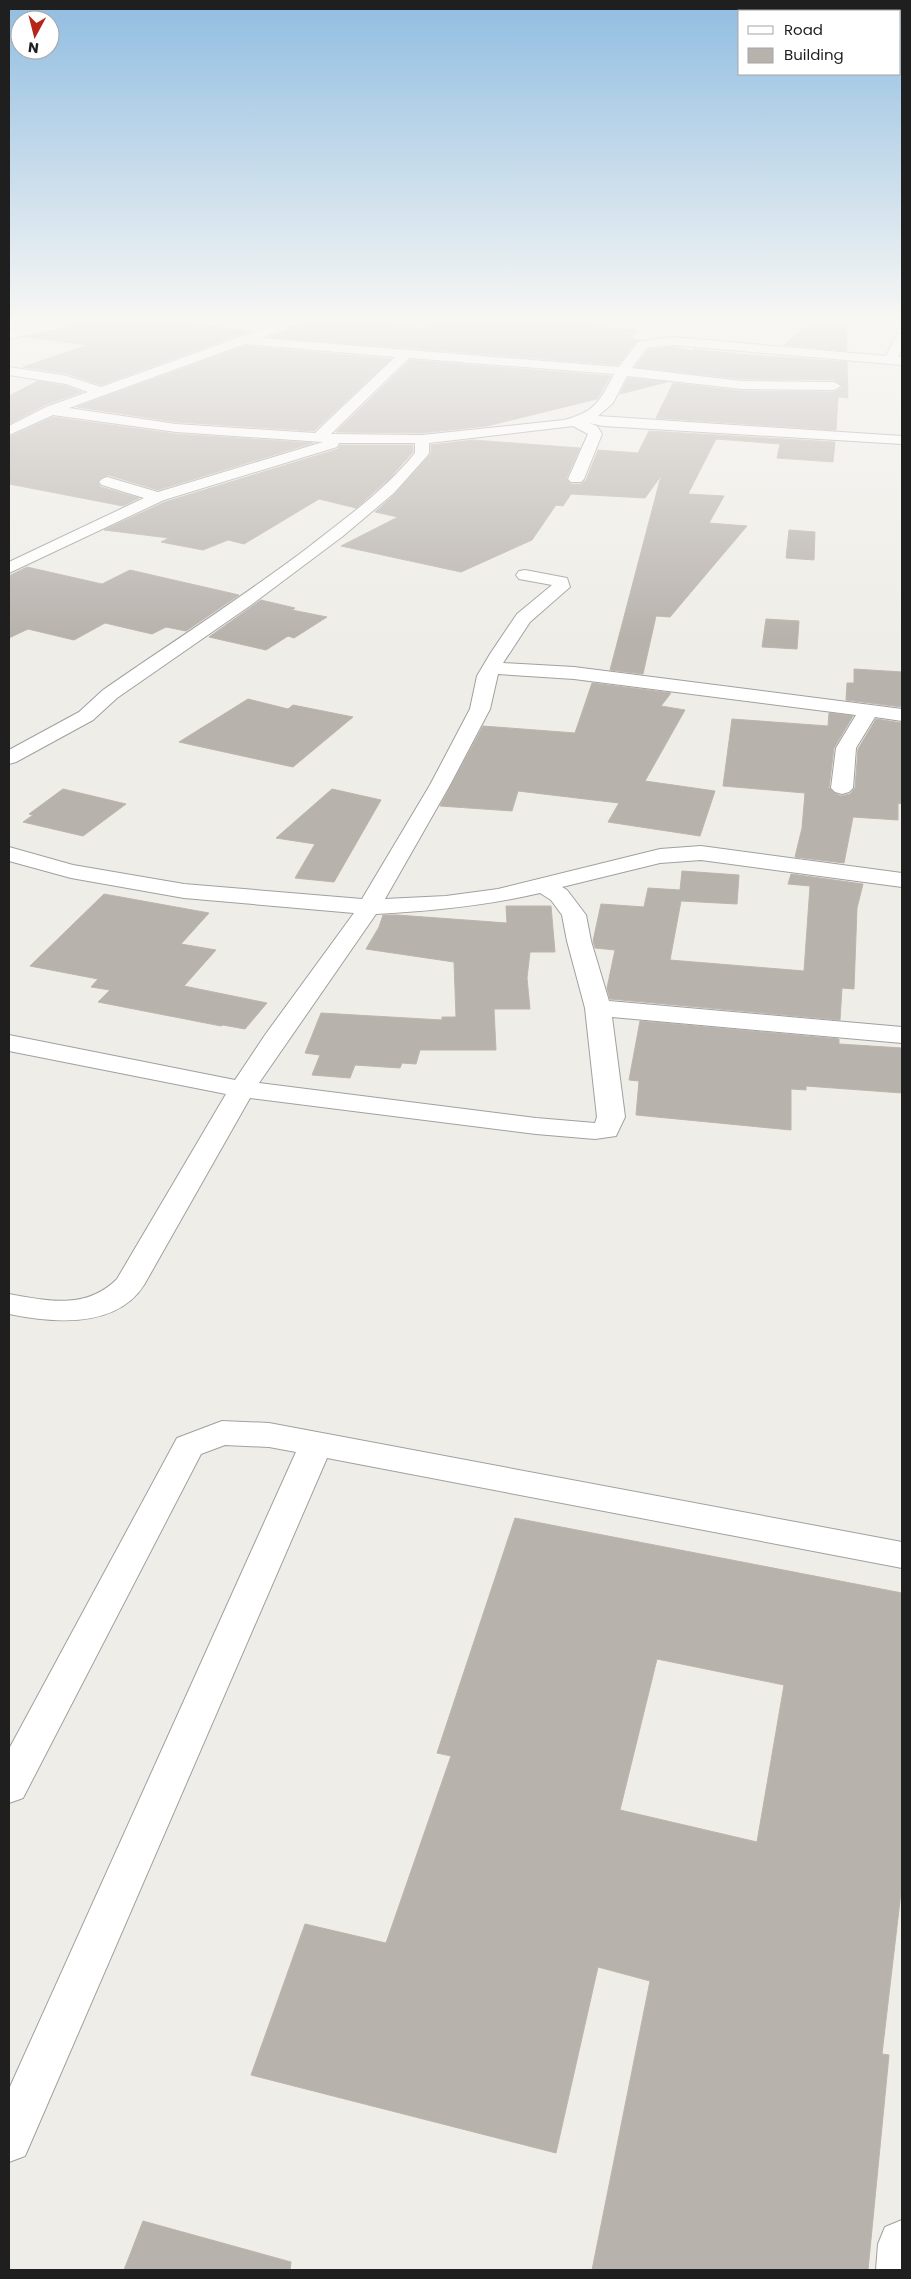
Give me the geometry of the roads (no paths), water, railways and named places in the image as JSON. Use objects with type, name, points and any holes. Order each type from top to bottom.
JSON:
[{"type":"street","points":[[9,431],[20,425]]},
{"type":"street","points":[[168,425],[203,430],[348,440],[422,439],[537,425]]},
{"type":"street","points":[[318,438],[331,425]]},
{"type":"street","points":[[576,480],[595,434],[588,425]]},
{"type":"street","points":[[658,425],[902,440]]},
{"type":"street","points":[[9,758],[23,748],[86,716],[110,694],[278,579],[308,556],[362,514],[406,474],[422,453],[422,439]]},
{"type":"street","points":[[9,568],[158,497],[348,440]]},
{"type":"street","points":[[107,482],[158,497]]},
{"type":"street","points":[[9,1304],[70,1311],[96,1307],[114,1299],[133,1278],[242,1089],[274,1040],[339,952],[369,907],[440,785],[480,709],[487,676],[523,618],[561,587],[561,582],[556,580],[525,574]]},
{"type":"street","points":[[492,668],[574,673],[647,681],[868,712],[902,715]]},
{"type":"street","points":[[842,788],[846,748],[868,712]]},
{"type":"street","points":[[9,854],[71,871],[184,891],[369,907],[446,903],[498,896],[660,856],[701,853],[902,880]]},
{"type":"street","points":[[9,1043],[242,1089],[536,1126],[594,1131],[606,1130],[611,1117],[598,1008],[579,941],[574,915],[559,895],[544,885]]},
{"type":"street","points":[[598,1008],[902,1035]]},
{"type":"street","points":[[9,1786],[189,1446],[222,1433],[269,1435],[902,1555]]},
{"type":"street","points":[[9,2140],[316,1444]]},
{"type":"street","points":[[900,2270],[902,2244]]}]
